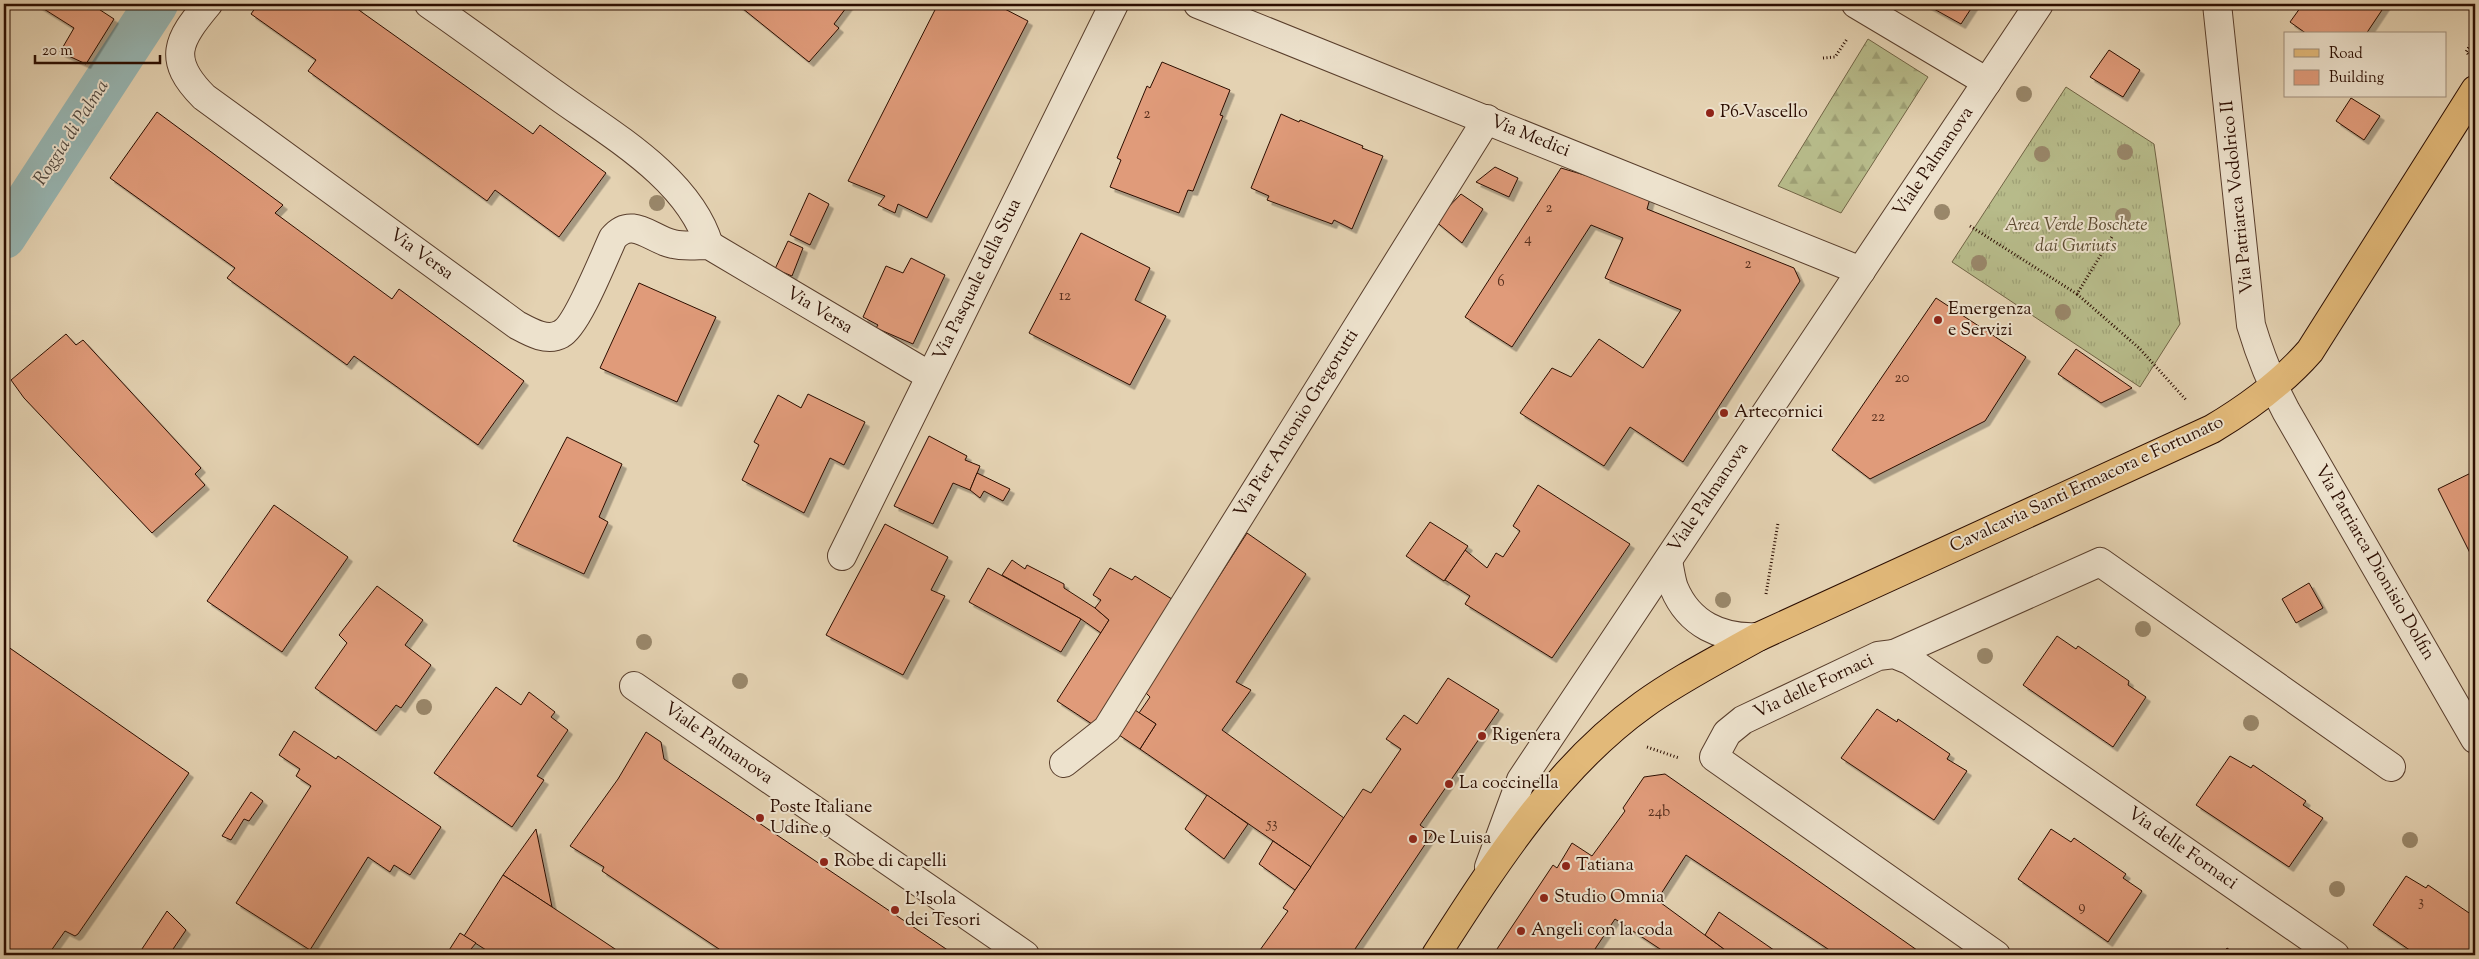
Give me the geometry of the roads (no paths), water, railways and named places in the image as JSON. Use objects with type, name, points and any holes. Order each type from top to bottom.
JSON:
[{"type":"main road","name":"Cavalcavia Santi Ermacora e Fortunato","points":[[1483,882],[1531,816],[1573,768],[1609,733],[1643,705],[1698,670],[1758,637],[2212,429],[2273,388],[2292,371],[2310,350],[2475,90]]},
{"type":"main road","name":"Viale Palmanova","points":[[1436,955],[1483,882]]},
{"type":"street","name":"Via Versa","points":[[208,4],[186,30],[180,44],[181,60],[194,87],[204,97],[517,326],[534,334],[548,337],[561,334],[574,322],[613,238],[622,230],[638,228],[671,244],[709,245],[930,376]]},
{"type":"street","points":[[430,4],[648,164],[685,201],[703,227],[709,245]]},
{"type":"street","name":"Via Pasquale della Stua","points":[[842,556],[1114,4]]},
{"type":"street","name":"Via Medici","points":[[1198,4],[1861,271]]},
{"type":"street","points":[[1856,4],[1987,82]]},
{"type":"street","name":"Viale Palmanova","points":[[1483,882],[1521,780],[2039,4]]},
{"type":"street","name":"Via Patriarca Vodolrico II","points":[[2217,4],[2252,325],[2273,388]]},
{"type":"street","name":"Via Pier Antonio Gregorutti","points":[[1064,763],[1107,729],[1486,119]]},
{"type":"street","name":"Via Patriarca Dionisio Dolfin","points":[[2273,388],[2475,738]]},
{"type":"street","name":"Cavalcavia Santi Ermacora e Fortunato","points":[[1668,561],[1674,588],[1688,609],[1705,626],[1722,635],[1738,638],[1758,637]]},
{"type":"street","points":[[1894,654],[2100,562],[2390,767]]},
{"type":"street","name":"Via delle Fornaci","points":[[1996,955],[1714,757],[1727,733],[1743,720],[1878,656],[1894,654],[1909,660],[2335,955]]},
{"type":"street","name":"Viale Palmanova","points":[[634,686],[1024,955]]},
{"type":"waterway","name":"Roggia di Palma","points":[[4,237],[156,4]]},
{"type":"place","name":"P6-Vascello","points":[[1710,113]]},
{"type":"place","name":"Emergenza e Servizi","points":[[1938,320]]},
{"type":"place","name":"Artecornici","points":[[1724,413]]},
{"type":"place","name":"Rigenera","points":[[1482,736]]},
{"type":"place","name":"La coccinella","points":[[1449,784]]},
{"type":"place","name":"Poste Italiane Udine 9","points":[[760,818]]},
{"type":"place","name":"De Luisa","points":[[1413,839]]},
{"type":"place","name":"Robe di capelli","points":[[824,862]]},
{"type":"place","name":"Tatiana","points":[[1566,866]]},
{"type":"place","name":"Studio Omnia","points":[[1544,898]]},
{"type":"place","name":"L'Isola dei Tesori","points":[[895,910]]},
{"type":"place","name":"Angeli con la coda","points":[[1521,931]]},
{"type":"park label","name":"Area Verde Boschete dai Guriuts","points":[[2076,236]]}]
